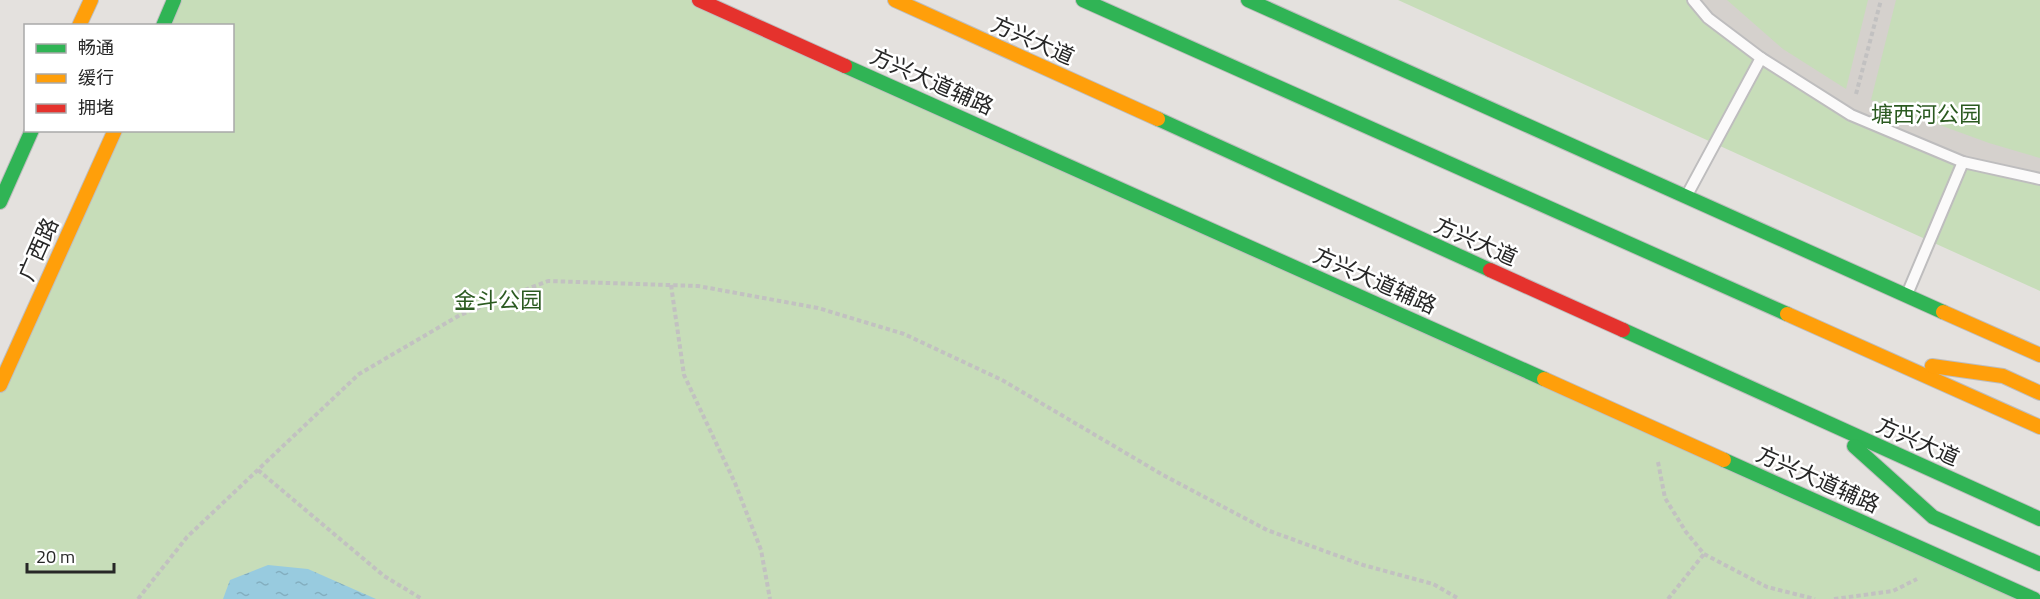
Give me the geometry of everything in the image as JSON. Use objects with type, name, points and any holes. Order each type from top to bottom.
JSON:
[{"type":"main road","points":[[81,24],[91,0]]},
{"type":"main road","points":[[164,24],[174,0]]},
{"type":"main road","name":"方兴大道辅路","points":[[699,0],[2034,599]]},
{"type":"main road","name":"方兴大道","points":[[895,0],[2040,519]]},
{"type":"main road","points":[[1083,0],[2040,427]]},
{"type":"main road","points":[[1248,0],[2040,355]]},
{"type":"main road","points":[[0,202],[31,132]]},
{"type":"main road","name":"广西路","points":[[0,385],[114,132]]},
{"type":"main road","points":[[1894,361],[2003,376],[2040,393]]},
{"type":"main road","points":[[1830,425],[1933,516],[2040,564]]},
{"type":"lane","points":[[1693,0],[1708,18],[1761,58],[1851,115],[1962,162],[2040,179]]},
{"type":"lane","points":[[1686,196],[1761,58]]},
{"type":"lane","points":[[1907,295],[1962,162]]},
{"type":"path","points":[[1851,115],[1881,0]]},
{"type":"path","points":[[138,599],[187,537],[359,374],[460,315],[548,281],[698,286],[818,308],[904,334],[1002,380],[1163,475],[1267,530],[1363,565],[1433,584],[1459,599]]},
{"type":"path","points":[[671,285],[684,375],[739,494],[761,550],[770,599]]},
{"type":"path","points":[[1650,427],[1665,498],[1686,532],[1704,554],[1767,587],[1815,599]]},
{"type":"path","points":[[257,470],[384,576],[422,599]]},
{"type":"path","points":[[1668,599],[1704,554]]},
{"type":"path","points":[[1834,599],[1893,591],[1953,562]]},
{"type":"green space","name":"金斗公园","points":[[174,0],[699,0],[2034,599],[0,599],[0,385],[115,132],[234,132],[234,24],[163,24]]},
{"type":"green space","name":"塘西河公园","points":[[1398,0],[2040,0],[2040,291],[2029,286]]},
{"type":"shaded area","points":[[1693,0],[1727,0],[1783,49],[1846,89],[1868,0],[1896,0],[1871,100],[1989,143],[2040,158],[2040,179],[1963,162],[1830,104]]},
{"type":"water","points":[[268,565],[308,569],[376,599],[223,599],[230,580]]},
{"type":"traffic: fast","points":[[164,24],[174,0]]},
{"type":"traffic: fast","points":[[1083,0],[1787,314]]},
{"type":"traffic: fast","points":[[1248,0],[1943,312]]},
{"type":"traffic: fast","points":[[845,66],[1544,379]]},
{"type":"traffic: fast","points":[[1158,119],[1490,270]]},
{"type":"traffic: fast","points":[[0,202],[31,132]]},
{"type":"traffic: fast","points":[[1623,330],[2040,519]]},
{"type":"traffic: fast","points":[[1854,446],[1933,517],[2040,564]]},
{"type":"traffic: fast","points":[[1724,460],[2034,599]]},
{"type":"traffic: slow","points":[[80,24],[91,0]]},
{"type":"traffic: slow","points":[[895,0],[1158,119]]},
{"type":"traffic: slow","points":[[0,385],[114,132]]},
{"type":"traffic: slow","points":[[1943,312],[2040,355]]},
{"type":"traffic: slow","points":[[1787,314],[2040,427]]},
{"type":"traffic: slow","points":[[1932,366],[2003,376],[2040,393]]},
{"type":"traffic: slow","points":[[1544,379],[1724,460]]},
{"type":"traffic: jam","points":[[699,0],[845,66]]},
{"type":"traffic: jam","points":[[1490,270],[1623,330]]}]
